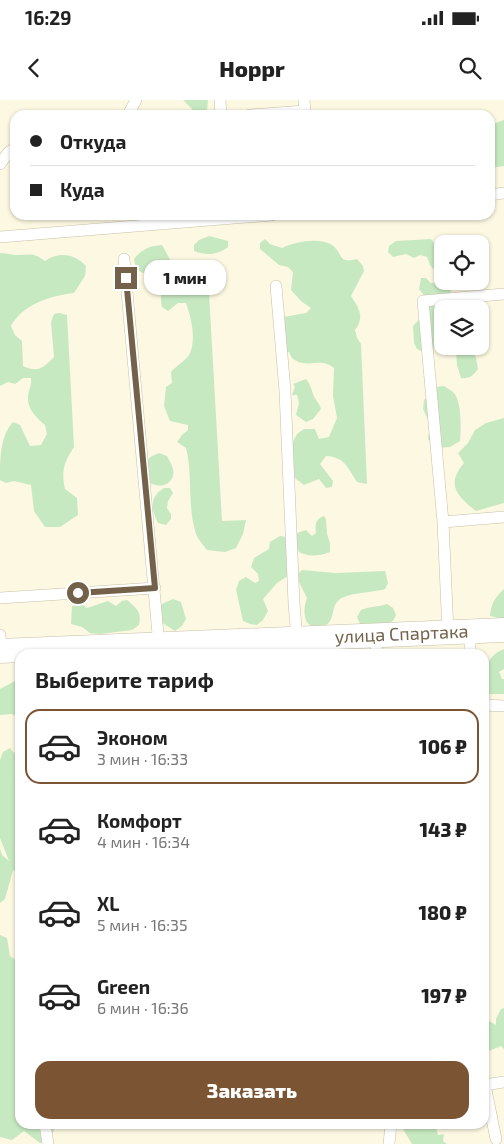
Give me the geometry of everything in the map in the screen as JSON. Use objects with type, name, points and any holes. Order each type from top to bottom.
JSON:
[{"type":"street","name":"улица Спартака","points":[[0,646],[159,644],[297,639],[376,645],[463,639],[504,630]]},
{"type":"lane","points":[[0,164],[10,151]]},
{"type":"lane","points":[[0,237],[186,220]]},
{"type":"lane","points":[[124,259],[159,644]]},
{"type":"lane","points":[[276,286],[285,391],[297,639]]},
{"type":"lane","points":[[463,639],[444,522],[423,301],[504,294]]},
{"type":"lane","points":[[444,522],[504,517]]},
{"type":"lane","points":[[0,598],[155,588]]},
{"type":"lane","points":[[489,705],[504,706]]},
{"type":"lane","points":[[489,1085],[504,1082]]},
{"type":"lane","points":[[489,1105],[496,1139]]},
{"type":"lane","points":[[46,1129],[48,1144]]},
{"type":"lane","points":[[389,1144],[390,1129]]},
{"type":"green space","points":[[183,100],[208,100],[207,110],[192,109]]},
{"type":"green space","points":[[504,120],[504,166],[495,167],[495,123]]},
{"type":"green space","points":[[209,236],[228,241],[228,247],[212,254],[194,251],[194,245],[199,240]]},
{"type":"green space","points":[[265,239],[270,244],[282,248],[307,241],[321,241],[336,248],[343,259],[357,259],[363,266],[364,271],[351,296],[360,313],[360,321],[355,330],[361,344],[367,484],[357,482],[342,461],[332,457],[326,456],[320,464],[333,481],[332,487],[326,488],[319,479],[304,485],[296,479],[290,469],[287,453],[297,434],[304,429],[315,429],[319,439],[329,437],[337,418],[333,396],[334,368],[322,363],[300,362],[292,358],[289,352],[282,352],[284,317],[306,313],[311,308],[302,302],[291,290],[293,272],[288,267],[279,265],[260,249],[260,243]]},
{"type":"green space","points":[[431,239],[434,244],[434,268],[430,265],[427,257],[420,255],[414,258],[406,254],[393,257],[388,252],[389,246],[396,241]]},
{"type":"green space","points":[[162,245],[177,272],[187,270],[193,272],[197,281],[209,293],[222,521],[246,520],[243,534],[236,548],[225,552],[207,550],[196,534],[193,523],[186,448],[177,442],[188,430],[188,425],[170,421],[164,406],[166,387],[172,383],[171,372],[189,355],[193,336],[186,303],[178,303],[168,311],[162,307],[159,273],[142,273],[135,264],[134,259],[143,250]]},
{"type":"green space","points":[[0,253],[32,255],[45,261],[56,256],[67,255],[77,259],[86,266],[85,276],[74,293],[38,302],[16,318],[11,326],[15,335],[22,341],[23,366],[36,369],[43,367],[54,357],[51,322],[54,314],[67,315],[74,447],[66,462],[63,477],[65,489],[77,498],[78,515],[60,527],[45,527],[34,511],[31,485],[14,481],[6,483],[0,480],[3,441],[13,422],[20,425],[30,446],[41,445],[47,434],[45,425],[29,406],[28,395],[31,378],[23,378],[15,384],[8,382],[0,386]]},
{"type":"green space","points":[[421,278],[426,278],[431,283],[434,283],[434,290],[451,290],[448,300],[434,300],[434,347],[428,354],[417,349],[414,343],[413,326],[424,314],[423,294],[419,289]]},
{"type":"green space","points":[[456,355],[475,355],[478,369],[473,375],[461,378]]},
{"type":"green space","points":[[306,379],[321,409],[313,419],[306,422],[296,415],[299,403],[297,395],[292,395],[295,387],[293,384]]},
{"type":"green space","points":[[444,386],[457,397],[461,430],[460,441],[450,447],[436,448],[428,439],[430,424],[423,409],[424,400],[437,387]]},
{"type":"green space","points":[[504,418],[504,503],[476,511],[464,501],[456,490],[455,478],[464,463],[458,453],[468,443],[475,430],[486,423]]},
{"type":"green space","points":[[159,453],[167,456],[173,471],[171,480],[160,486],[145,480],[144,470],[147,460]]},
{"type":"green space","points":[[164,488],[170,488],[173,493],[168,501],[167,508],[171,514],[171,519],[166,525],[158,523],[153,508],[156,495]]},
{"type":"green space","points":[[324,516],[330,552],[306,555],[299,552],[294,540],[297,533],[306,530],[312,536],[316,533],[317,521]]},
{"type":"green space","points":[[280,536],[286,537],[288,576],[277,583],[263,599],[268,611],[263,620],[257,625],[250,624],[243,621],[236,590],[239,581],[246,577],[255,583],[259,581],[258,574],[251,567],[254,558],[269,549],[270,542]]},
{"type":"green space","points":[[302,570],[335,573],[385,571],[388,583],[385,589],[353,594],[342,598],[334,607],[330,621],[323,628],[317,628],[308,624],[305,617],[307,598],[297,575]]},
{"type":"green space","points":[[504,589],[504,619],[490,616],[494,601]]},
{"type":"green space","points":[[173,599],[181,602],[186,619],[182,626],[175,631],[158,620],[156,609]]},
{"type":"green space","points":[[127,600],[138,610],[140,616],[139,625],[132,630],[101,634],[90,633],[82,627],[71,624],[72,606],[82,604],[87,608],[108,601],[116,606],[122,601]]},
{"type":"green space","points":[[387,604],[393,608],[396,615],[393,621],[389,623],[360,624],[357,617],[361,610]]},
{"type":"green space","points":[[504,649],[504,669],[499,672],[502,679],[504,679],[504,694],[489,694],[489,661]]},
{"type":"green space","points":[[15,681],[15,716],[0,715],[0,689]]},
{"type":"green space","points":[[10,748],[15,752],[15,871],[13,870],[5,899],[0,903],[0,849],[2,855],[9,861],[0,838],[0,760],[3,752]]},
{"type":"green space","points":[[0,935],[7,938],[10,956],[15,960],[15,1129],[54,1130],[48,1141],[40,1143],[24,1131],[12,1140],[0,1137]]},
{"type":"green space","points":[[504,1008],[504,1049],[501,1046],[489,1051],[489,1021],[496,1025],[496,1019],[501,1009]]},
{"type":"green space","points":[[403,1129],[436,1129],[438,1135],[444,1134],[443,1141],[447,1144],[412,1144]]},
{"type":"route","points":[[78,593],[155,588],[126,278]]}]
